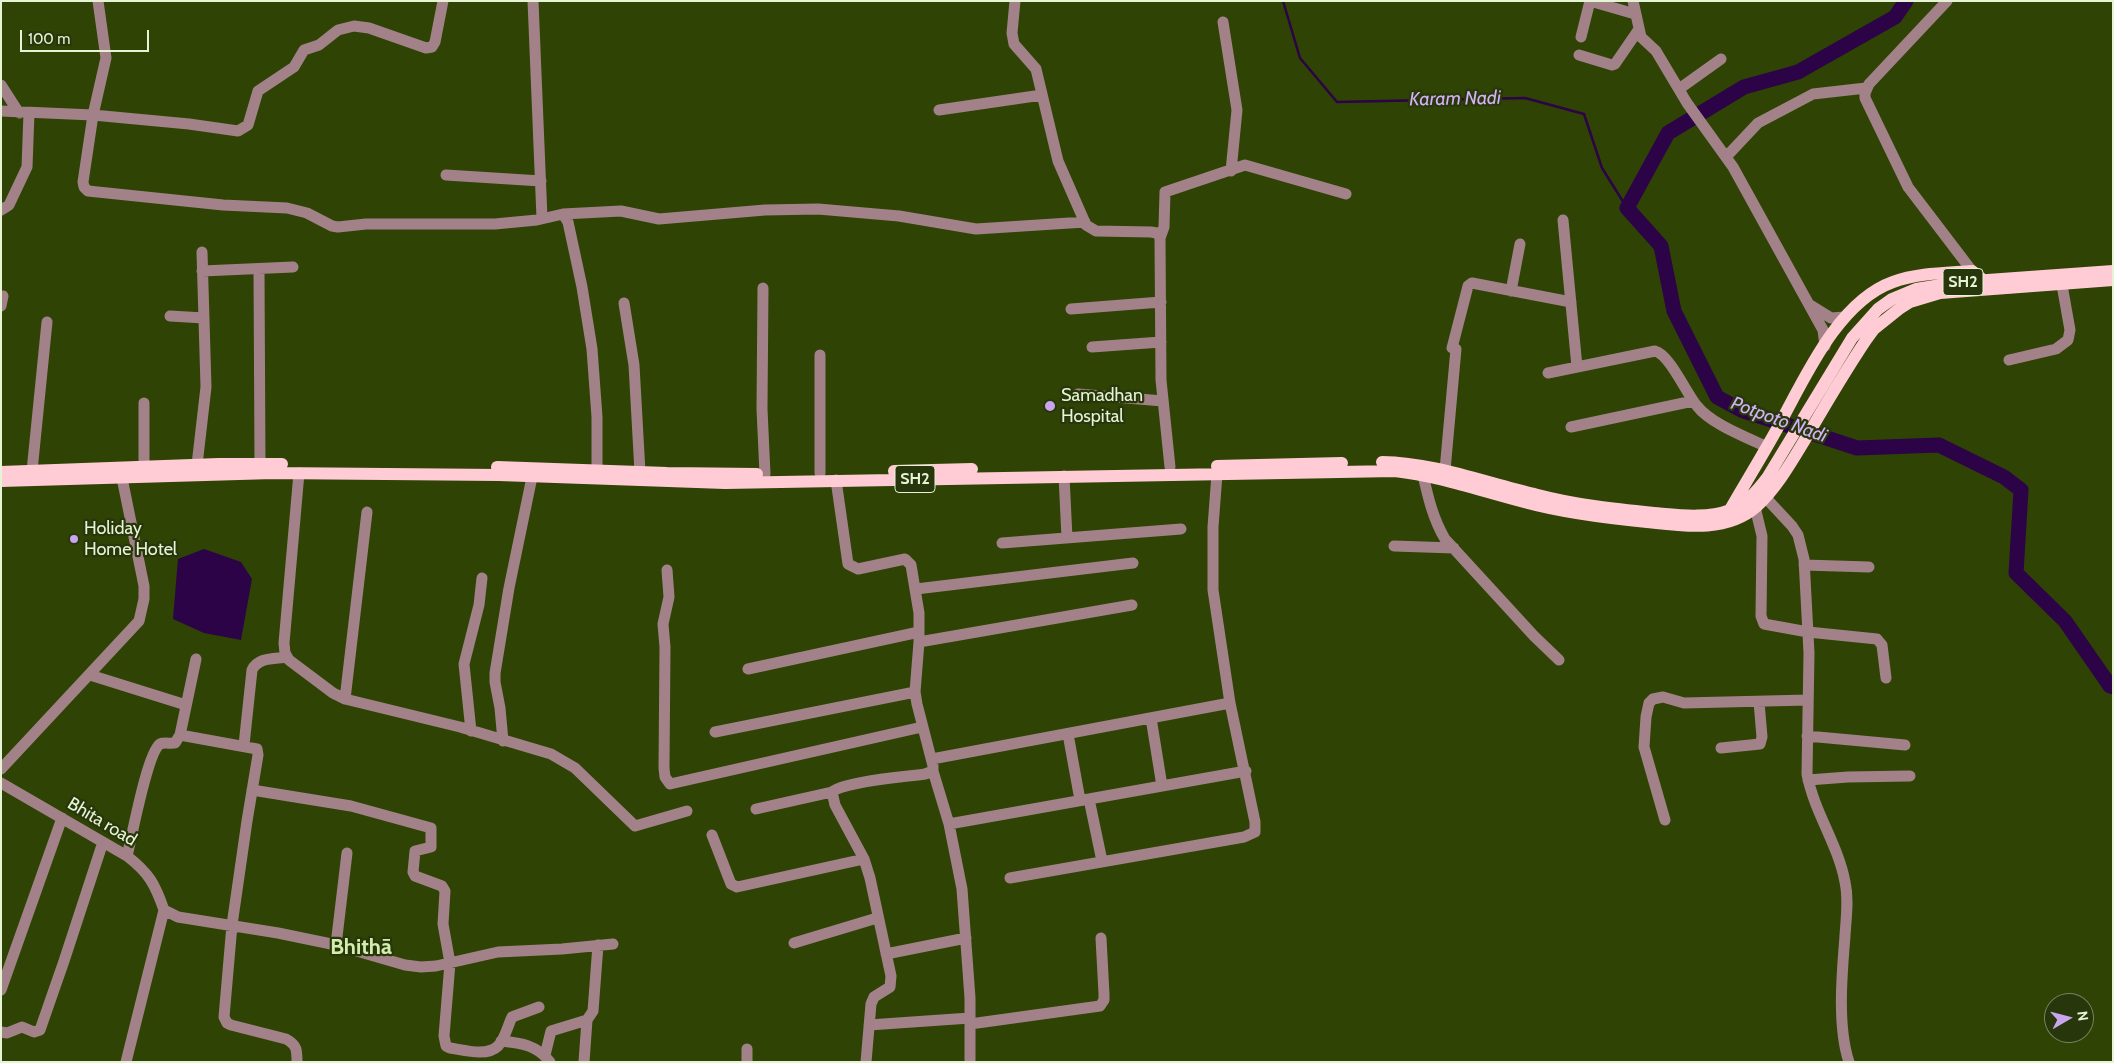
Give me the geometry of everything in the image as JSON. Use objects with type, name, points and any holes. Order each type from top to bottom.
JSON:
[{"type":"main road","points":[[1729,510],[1821,351],[1845,317],[1861,300],[1891,282],[1910,277],[1972,271],[1985,284]]},
{"type":"main road","name":"SH2","points":[[1,472],[32,471],[59,475],[122,478],[299,473],[836,480],[1379,471],[1423,475],[1523,502],[1583,515],[1668,525],[1713,520],[1749,498],[1756,491],[1846,358],[1887,317],[1910,302],[1940,293],[1985,284],[2113,271]]},
{"type":"main road","name":"SH2","points":[[1985,284],[2062,285],[2113,280]]},
{"type":"main road","name":"SH2","points":[[1,481],[144,467],[260,464],[528,467],[640,472],[668,477],[1389,462],[1416,464],[1445,470],[1536,495],[1586,505],[1731,521],[1755,507],[1765,497],[1794,457],[1846,358]]},
{"type":"street","points":[[98,1],[106,58],[93,115],[83,182],[84,188],[89,191],[222,205],[287,208],[308,213],[332,226],[338,227],[366,224],[496,224],[563,214],[621,211],[659,219],[764,210],[818,209],[899,216],[976,229],[1085,222]]},
{"type":"street","points":[[1,111],[93,115],[243,129],[250,120],[258,91],[294,67],[305,49],[319,44],[338,30],[354,26],[369,28],[431,48],[435,42],[443,1]]},
{"type":"street","points":[[533,1],[542,218]]},
{"type":"street","points":[[1015,1],[1012,33],[1014,44],[1034,66],[1058,161],[1088,227],[1096,231],[1151,232],[1157,233],[1160,238]]},
{"type":"street","points":[[1582,37],[1590,1],[1635,14]]},
{"type":"street","points":[[1633,1],[1641,37],[1656,51],[1687,102],[1726,157],[1823,330],[1821,351]]},
{"type":"street","points":[[1947,1],[1866,88],[1865,93],[1867,103],[1908,187],[1972,271]]},
{"type":"street","points":[[1223,22],[1237,114],[1231,170]]},
{"type":"street","points":[[1579,55],[1614,65],[1639,28]]},
{"type":"street","points":[[1679,89],[1721,60]]},
{"type":"street","points":[[1,85],[24,113],[26,167],[9,205],[1,210]]},
{"type":"street","points":[[1726,157],[1758,123],[1813,94],[1866,88]]},
{"type":"street","points":[[939,110],[1042,95]]},
{"type":"street","points":[[1170,467],[1163,401],[1161,342],[1160,238],[1164,228],[1165,192],[1249,165],[1346,194]]},
{"type":"street","points":[[446,175],[541,180]]},
{"type":"street","points":[[563,214],[568,222],[580,275],[591,340],[597,416],[597,470]]},
{"type":"street","points":[[1563,220],[1577,367]]},
{"type":"street","points":[[1512,291],[1520,244]]},
{"type":"street","points":[[197,465],[206,386],[202,252]]},
{"type":"street","points":[[202,272],[293,267]]},
{"type":"street","points":[[259,270],[260,464]]},
{"type":"street","points":[[1445,470],[1454,348],[1470,284],[1571,302]]},
{"type":"street","points":[[2009,360],[2056,349],[2068,340],[2070,330],[2062,285]]},
{"type":"street","points":[[763,288],[762,409],[765,474]]},
{"type":"street","points":[[1071,309],[1161,302]]},
{"type":"street","points":[[624,304],[634,365],[640,472]]},
{"type":"street","points":[[1809,304],[1831,318],[1845,317]]},
{"type":"street","points":[[170,316],[204,318]]},
{"type":"street","points":[[32,471],[47,322]]},
{"type":"street","points":[[1092,347],[1161,342]]},
{"type":"street","points":[[1548,373],[1655,351],[1659,352],[1704,413],[1727,428],[1768,445]]},
{"type":"street","points":[[820,356],[820,473]]},
{"type":"street","points":[[1078,394],[1163,401]]},
{"type":"street","points":[[1572,428],[1693,400]]},
{"type":"street","points":[[144,403],[144,467]]},
{"type":"street","points":[[299,473],[284,643],[287,657],[311,678],[345,699],[471,731],[551,754],[575,768],[635,826],[686,811]]},
{"type":"street","points":[[1010,878],[1251,835],[1255,832],[1246,771],[1230,703],[1211,576],[1212,527],[1217,474]]},
{"type":"street","points":[[1423,475],[1430,506],[1439,528],[1454,548],[1534,636],[1559,660]]},
{"type":"street","points":[[1064,476],[1067,538]]},
{"type":"street","points":[[503,741],[495,682],[509,588],[532,477]]},
{"type":"street","points":[[1,769],[139,621],[142,611],[144,586],[122,478]]},
{"type":"street","points":[[836,480],[848,564],[858,569],[905,559],[912,565],[916,589],[919,637],[915,692],[932,765],[950,824],[962,889],[970,1021],[970,1062]]},
{"type":"street","points":[[1765,497],[1792,526],[1802,545],[1808,632],[1808,780],[1845,882],[1847,902],[1842,1004],[1849,1062]]},
{"type":"street","points":[[1755,507],[1762,536],[1762,621],[1769,626],[1877,639],[1882,645],[1886,678]]},
{"type":"street","points":[[345,699],[367,512]]},
{"type":"street","points":[[1002,543],[1182,529]]},
{"type":"street","points":[[1394,546],[1454,548]]},
{"type":"street","points":[[916,589],[1133,563]]},
{"type":"street","points":[[1804,565],[1869,567]]},
{"type":"street","points":[[667,570],[669,597],[663,624],[665,657],[664,768],[665,777],[670,784],[922,726]]},
{"type":"street","points":[[471,731],[464,664],[479,605],[482,578]]},
{"type":"street","points":[[748,668],[919,637],[1132,605]]},
{"type":"street","points":[[244,745],[252,670],[261,660],[287,657]]},
{"type":"street","points":[[127,856],[151,758],[158,745],[175,743],[180,736],[196,659]]},
{"type":"street","points":[[90,675],[186,706]]},
{"type":"street","points":[[715,732],[915,692]]},
{"type":"street","points":[[1665,820],[1644,747],[1649,703],[1658,697],[1684,703],[1808,700]]},
{"type":"street","points":[[1721,748],[1760,744],[1762,737],[1760,702]]},
{"type":"street","points":[[756,809],[832,792],[837,788],[851,785],[925,774],[932,765],[1068,734],[1230,703]]},
{"type":"street","points":[[1151,718],[1162,786]]},
{"type":"street","points":[[1068,734],[1102,861]]},
{"type":"street","points":[[180,736],[244,745],[256,748],[258,751],[232,925],[224,1018],[231,1025],[286,1038],[292,1042],[297,1050],[297,1062]]},
{"type":"street","points":[[1807,736],[1905,745]]},
{"type":"street","points":[[950,824],[1246,771]]},
{"type":"street","points":[[1808,780],[1842,777],[1910,776]]},
{"type":"street","name":"Bhita road","points":[[1,782],[127,856],[143,869],[155,885],[164,910]]},
{"type":"street","points":[[252,790],[351,806],[431,828],[431,847],[415,851],[412,872],[416,876],[444,888],[443,924],[450,963],[444,1042],[450,1048],[471,1056],[485,1052],[498,1046],[512,1016],[539,1008]]},
{"type":"street","points":[[832,792],[835,805],[864,859],[891,976],[890,988],[874,997],[871,1004],[866,1062]]},
{"type":"street","points":[[1,990],[62,818]]},
{"type":"street","points":[[712,835],[732,884],[737,887],[864,859]]},
{"type":"street","points":[[1,1032],[7,1033],[22,1027],[34,1032],[40,1030],[103,842]]},
{"type":"street","points":[[336,945],[347,853]]},
{"type":"street","points":[[126,1062],[164,910],[178,917],[232,925],[336,945],[405,966],[436,966],[498,952],[613,944]]},
{"type":"street","points":[[794,943],[877,918]]},
{"type":"street","points":[[886,954],[966,938]]},
{"type":"street","points":[[870,1025],[970,1021],[1100,1006],[1104,1000],[1101,938]]},
{"type":"street","points":[[584,1062],[587,1020],[593,1011],[598,945]]},
{"type":"street","points":[[501,1041],[529,1045],[548,1058],[551,1031],[587,1020]]},
{"type":"street","points":[[746,1062],[747,1049]]},
{"type":"shaded area","points":[[204,549],[241,562],[252,579],[241,640],[204,633],[173,619],[178,559]]},
{"type":"waterway","name":"Karam Nadi","points":[[1283,1],[1300,58],[1337,102],[1525,98],[1584,114],[1602,168],[1627,208]]},
{"type":"waterway","name":"Potpoto Nadi","points":[[1906,1],[1895,17],[1798,72],[1744,87],[1668,133],[1627,208],[1661,246],[1674,311],[1717,397],[1741,410],[1857,448],[1939,445],[2004,477],[2021,490],[2016,573],[2065,621],[2110,686],[2113,687]]},
{"type":"place","name":"Samadhan Hospital","points":[[1050,406]]},
{"type":"place","name":"Holiday Home Hotel","points":[[74,539]]},
{"type":"district","name":"Bhithā","points":[[361,948]]}]
